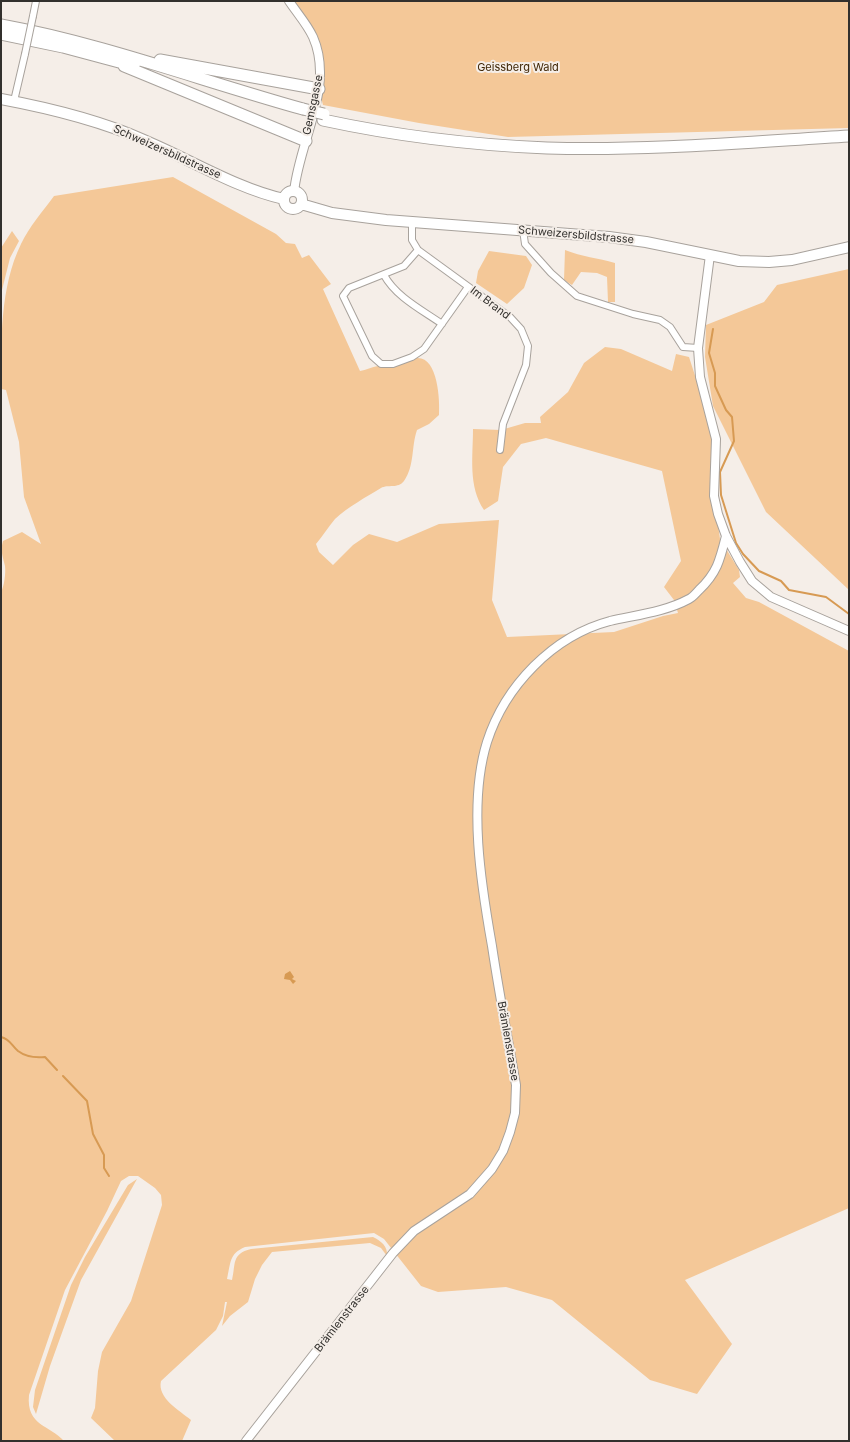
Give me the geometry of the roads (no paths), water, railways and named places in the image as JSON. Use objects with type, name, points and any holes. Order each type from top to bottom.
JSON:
[{"type":"highway","points":[[1,25],[46,34],[150,70],[381,132],[484,144],[586,148],[679,146],[849,136]]},
{"type":"highway","points":[[1,34],[108,55],[319,89]]},
{"type":"highway","points":[[108,55],[306,141]]},
{"type":"main road","name":"Schweizersbildstrasse","points":[[1,99],[60,112],[116,129],[142,139],[246,186],[284,199]]},
{"type":"main road","points":[[294,192],[300,196],[301,204],[297,208],[290,209],[286,206],[284,199],[289,193],[294,192]]},
{"type":"main road","name":"Schweizersbildstrasse","points":[[301,204],[332,213],[412,222],[624,239],[739,261],[768,262],[792,260],[849,247]]},
{"type":"street","points":[[14,102],[36,1]]},
{"type":"street","name":"Gemsgasse","points":[[289,1],[309,29],[316,47],[321,68],[319,89],[294,192]]},
{"type":"street","points":[[412,222],[412,240],[418,250],[404,266],[349,288],[343,296],[372,356],[381,364],[392,364],[412,357],[424,349],[468,287]]},
{"type":"street","points":[[523,230],[525,244],[551,273],[577,296],[633,314],[660,320],[670,327],[683,347],[698,348]]},
{"type":"street","name":"Im Brand","points":[[418,250],[510,317],[521,329],[528,346],[526,365],[503,424],[500,450]]},
{"type":"street","points":[[710,255],[698,348],[700,377],[716,439],[714,496],[718,514],[726,536],[752,581],[771,597],[849,631]]},
{"type":"street","points":[[384,275],[389,284],[402,296],[442,324]]},
{"type":"street","name":"Brämlenstrasse","points":[[246,1441],[392,1253],[414,1231],[470,1194],[503,1151],[515,1113],[516,1085],[482,886],[477,824],[483,757],[487,741],[499,712],[516,686],[536,664],[557,646],[580,632],[608,622],[662,610],[690,599],[711,578],[721,557],[726,536]]},
{"type":"waterway","points":[[713,329],[709,353],[715,373],[715,386],[726,410],[732,417],[734,441],[720,472],[721,495],[736,543],[743,554],[759,571],[781,581],[789,590],[826,597],[849,614]]},
{"type":"waterway","points":[[1,1037],[10,1042],[24,1055],[45,1057],[57,1070]]},
{"type":"waterway","points":[[63,1076],[87,1101],[93,1134],[104,1155],[104,1168],[109,1176]]},
{"type":"park label","name":"Geissberg Wald","points":[[518,68]]}]
